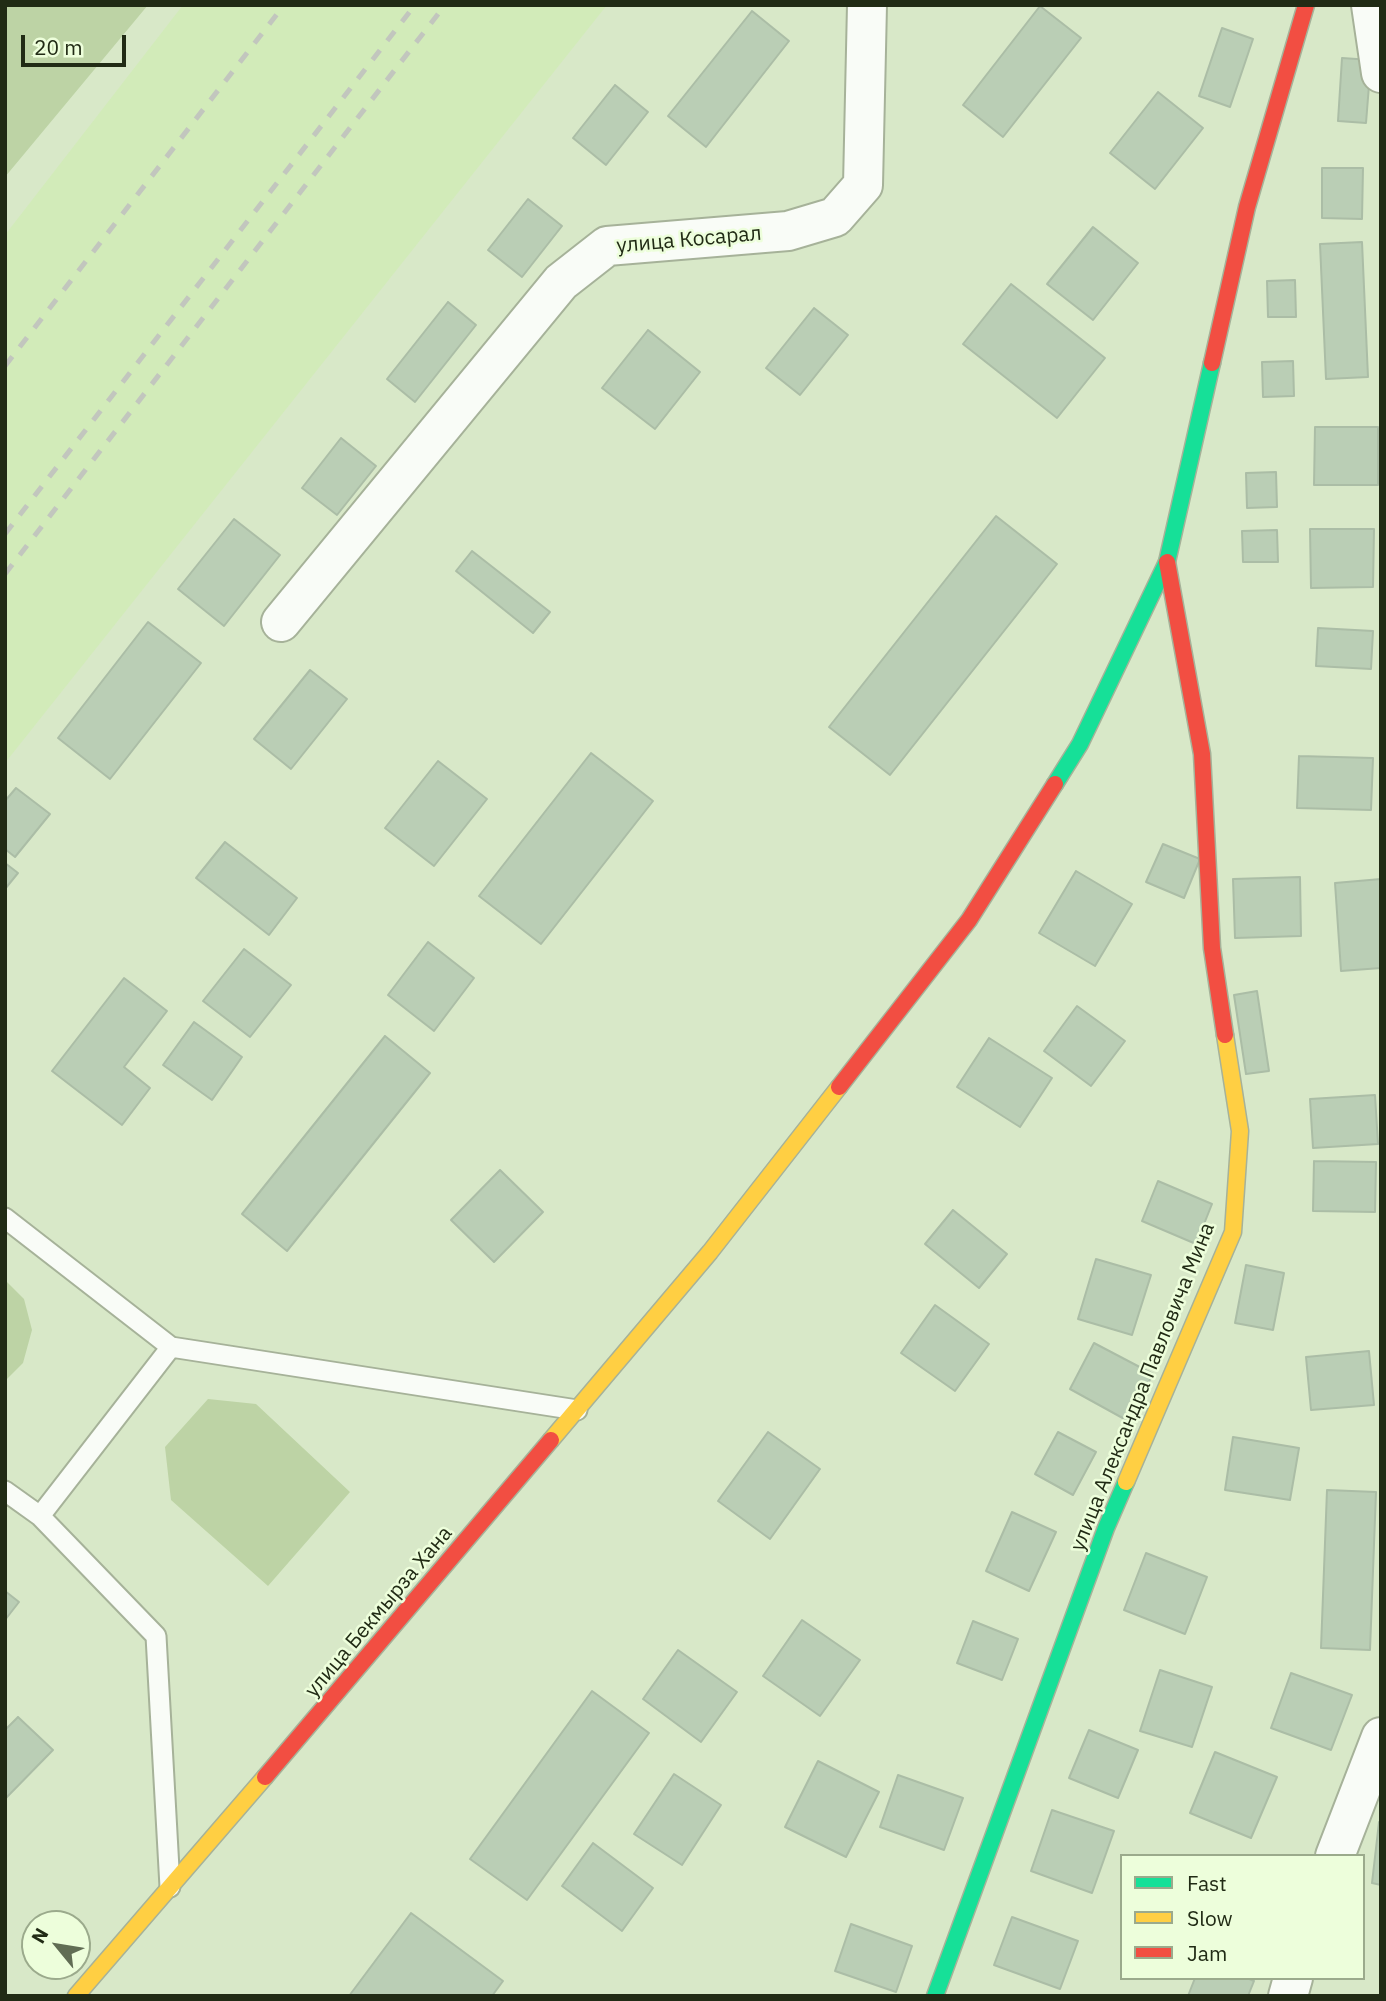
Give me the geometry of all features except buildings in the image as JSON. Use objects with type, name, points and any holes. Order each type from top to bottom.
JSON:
[{"type":"street","name":"улица Косарал","points":[[281,622],[561,282],[607,246],[788,231],[835,217],[863,185],[867,5]]},
{"type":"street","points":[[1167,562],[1247,207],[1306,5]]},
{"type":"street","points":[[1371,5],[1381,73]]},
{"type":"street","name":"улица Бекмырза Хана","points":[[76,1996],[170,1890],[710,1252],[969,920],[1080,744],[1167,562]]},
{"type":"street","name":"улица Александра Павловича Мина","points":[[935,1996],[1106,1528],[1233,1232],[1240,1130],[1212,948],[1202,754],[1167,562]]},
{"type":"street","points":[[1336,1854],[1381,1737]]},
{"type":"lane","points":[[5,1218],[171,1347],[576,1410]]},
{"type":"lane","points":[[40,1516],[171,1347]]},
{"type":"lane","points":[[5,1491],[40,1516],[156,1636],[170,1890]]},
{"type":"shaded area","points":[[5,5],[148,5],[5,177]]},
{"type":"shaded area","points":[[183,5],[607,5],[5,763],[5,235]]},
{"type":"shaded area","points":[[5,1280],[24,1299],[32,1330],[23,1363],[5,1381]]},
{"type":"shaded area","points":[[208,1399],[256,1404],[350,1492],[268,1586],[171,1500],[165,1447]]},
{"type":"railway","points":[[5,366],[284,5]]},
{"type":"railway","points":[[5,534],[415,5]]},
{"type":"railway","points":[[5,574],[445,5]]},
{"type":"traffic: fast","points":[[1055,784],[1080,744],[1167,562],[1212,363]]},
{"type":"traffic: fast","points":[[935,1996],[1106,1528],[1126,1482]]},
{"type":"traffic: slow","points":[[1126,1482],[1233,1232],[1240,1131],[1225,1035]]},
{"type":"traffic: slow","points":[[551,1440],[710,1252],[839,1087]]},
{"type":"traffic: slow","points":[[76,1996],[265,1777]]},
{"type":"traffic: jam","points":[[1212,363],[1247,207],[1306,5]]},
{"type":"traffic: jam","points":[[1167,562],[1202,754],[1212,948],[1225,1035]]},
{"type":"traffic: jam","points":[[839,1087],[969,920],[1055,784]]},
{"type":"traffic: jam","points":[[265,1777],[551,1440]]}]
